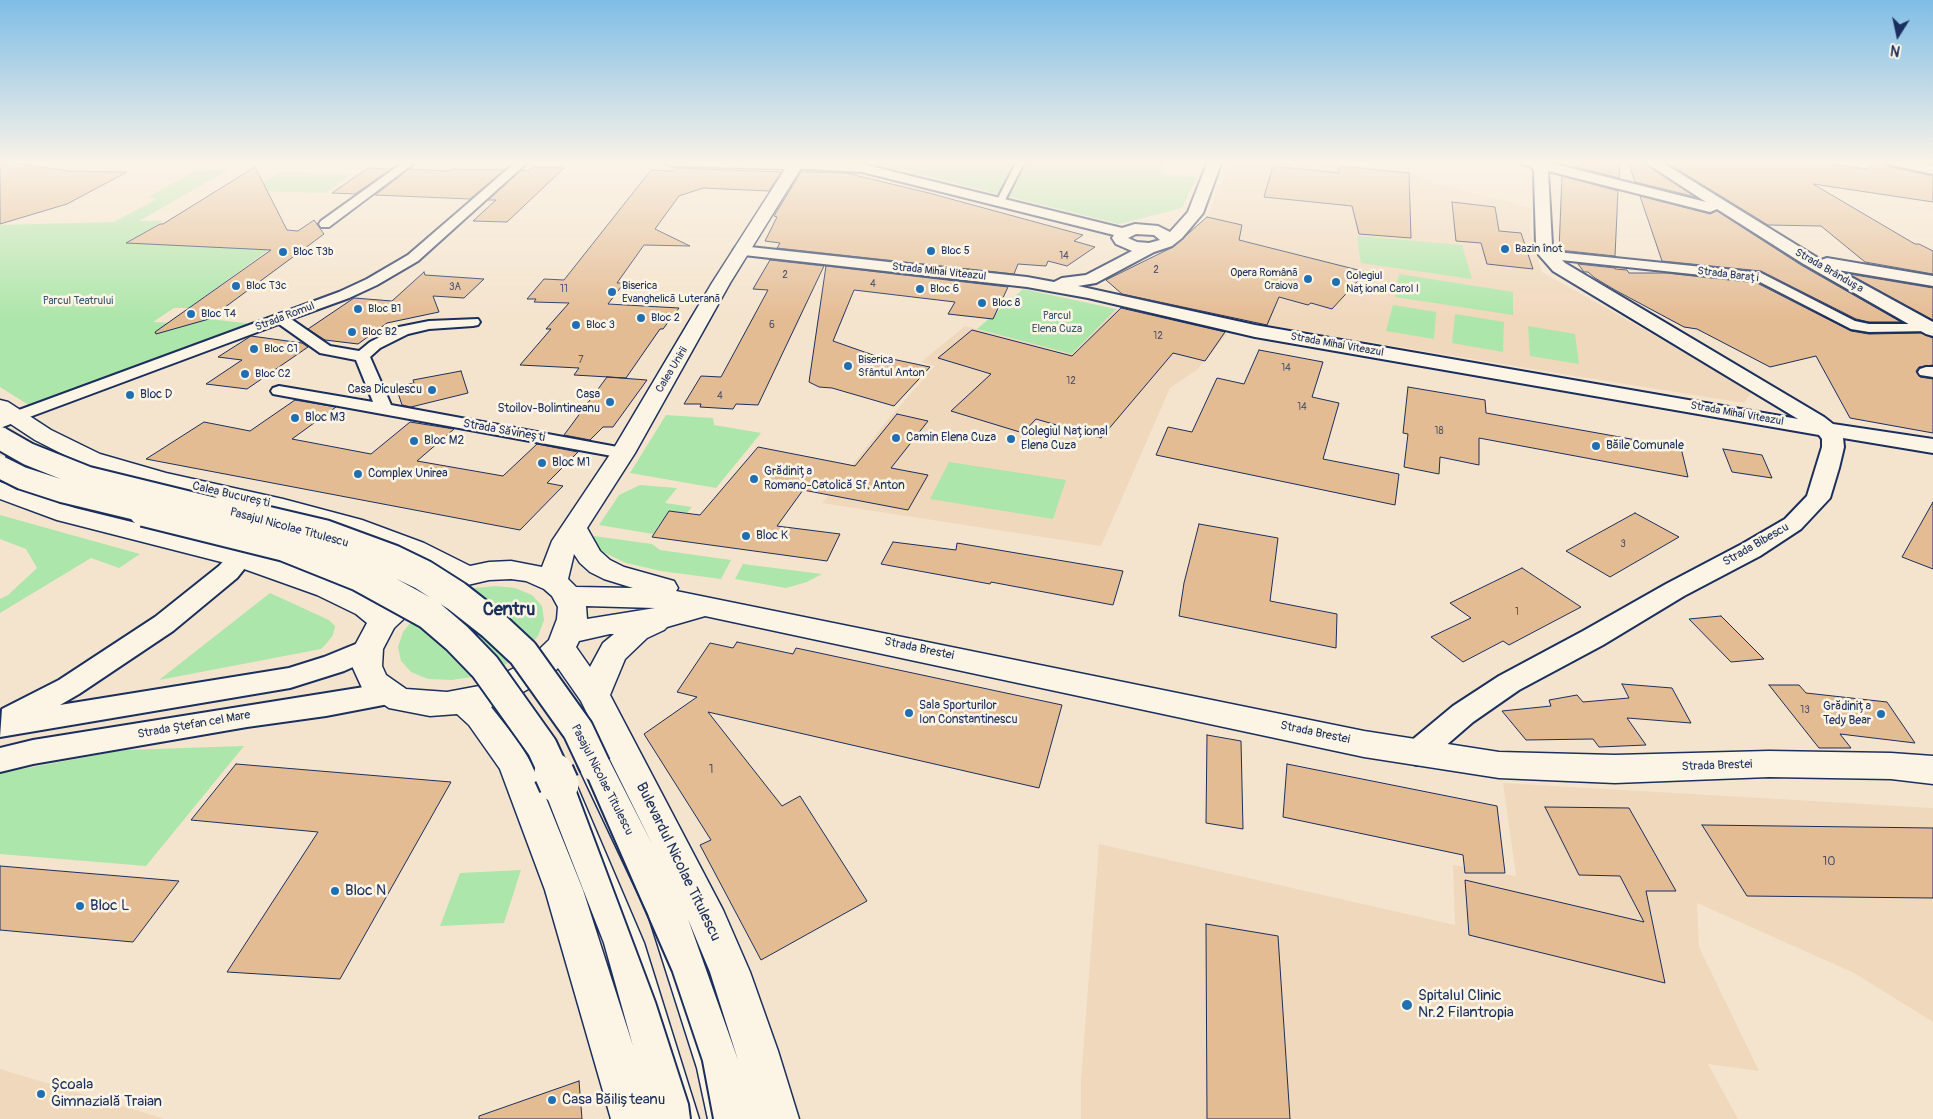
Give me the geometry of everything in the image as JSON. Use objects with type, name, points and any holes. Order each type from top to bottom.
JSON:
[{"type":"main road","name":"Calea Unirii","points":[[561,589],[560,554],[573,528],[623,453],[765,213]]},
{"type":"main road","name":"Calea București","points":[[4,422],[92,459],[161,480],[283,507],[353,526],[414,549],[466,575]]},
{"type":"main road","name":"Pasajul Nicolae Titulescu","points":[[4,422],[28,454],[88,478],[324,535],[392,560],[423,575],[456,596],[493,625],[523,653],[578,730],[667,913],[719,1068],[730,1119]]},
{"type":"main road","name":"Pasajul Nicolae Titulescu","points":[[0,467],[22,478],[62,491],[285,546],[360,576],[396,595],[429,614],[457,638],[486,667],[542,747],[559,784],[624,943],[676,1119]]},
{"type":"main road","points":[[0,490],[66,514],[241,558],[327,588],[366,608],[384,621]]},
{"type":"main road","points":[[573,528],[590,557],[600,566],[640,582],[692,596],[706,606]]},
{"type":"main road","points":[[511,570],[531,572],[561,589],[572,607],[572,619],[565,640],[550,659],[521,681],[484,697],[447,704],[414,703],[388,694],[374,682],[367,666],[368,649],[372,640],[384,621],[402,604],[426,589],[466,575],[511,570]]},
{"type":"main road","name":"Strada Brestei","points":[[561,589],[666,599],[706,606],[863,637],[1364,744],[1499,765],[1536,768],[1615,769],[1769,764],[1891,766],[1933,770]]},
{"type":"main road","name":"Strada Brestei","points":[[565,640],[610,624],[665,617],[706,606]]},
{"type":"main road","points":[[594,696],[607,662],[614,651],[636,632],[665,617]]},
{"type":"main road","name":"Bulevardul Nicolae Titulescu","points":[[565,640],[575,670],[594,696],[704,910],[730,972],[757,1051],[776,1119]]},
{"type":"main road","points":[[464,702],[480,716],[516,766],[564,890],[634,1119]]},
{"type":"street","points":[[325,224],[340,213]]},
{"type":"street","name":"Strada Romul","points":[[4,422],[52,402],[344,295],[396,270],[413,258],[464,213]]},
{"type":"street","points":[[1039,213],[1122,237],[1133,246],[1149,248],[1166,243],[1196,213]]},
{"type":"street","points":[[1089,286],[1122,237],[1135,229],[1151,229],[1181,221],[1196,213]]},
{"type":"street","points":[[1543,213],[1547,255],[1559,268],[1807,415],[1826,429]]},
{"type":"street","name":"Strada Brândușa","points":[[1732,214],[1808,260],[1931,329]]},
{"type":"street","points":[[1151,229],[1163,233],[1168,239]]},
{"type":"street","points":[[1089,286],[1149,248]]},
{"type":"street","name":"Strada Mihai Viteazul","points":[[742,251],[1028,282],[1089,286],[1256,331],[1933,446]]},
{"type":"street","name":"Strada Barați","points":[[1547,255],[1761,277],[1856,327],[1931,329]]},
{"type":"street","points":[[1808,260],[1933,281]]},
{"type":"street","points":[[280,318],[325,350],[362,356],[375,345],[404,330],[429,325],[473,322]]},
{"type":"street","points":[[362,356],[384,410]]},
{"type":"street","name":"Strada Săvinești","points":[[279,391],[623,453]]},
{"type":"street","name":"Strada Bibescu","points":[[1417,753],[1463,714],[1508,683],[1751,550],[1793,524],[1818,498],[1828,468],[1833,439],[1826,429]]},
{"type":"street","points":[[0,724],[69,687],[164,624],[228,572],[241,558]]},
{"type":"street","points":[[0,724],[290,678],[334,664],[368,649]]},
{"type":"street","name":"Strada Ștefan cel Mare","points":[[0,760],[33,752],[237,717],[326,705],[388,694]]},
{"type":"shaded area","name":"Colegiul Național Carol I","points":[[1209,213],[1531,213],[1530,231],[1542,272],[1753,391],[1744,403],[1569,375],[1267,325],[1134,299],[1112,285],[1113,278],[1118,274],[1173,247],[1207,217]]},
{"type":"shaded area","name":"Colegiul Național Elena Cuza","points":[[1116,309],[1227,334],[1198,369],[1170,388],[1101,546],[822,503],[891,416],[935,366],[921,362],[965,326],[1072,354]]},
{"type":"shaded area","name":"Spitalul Clinic Nr.2 Filantropia","points":[[1503,783],[1933,808],[1933,1022],[1854,973],[1697,903],[1699,947],[1759,1071],[1708,1064],[1738,1119],[1081,1119],[1081,1079],[1099,844],[1455,925],[1453,865],[1516,876]]},
{"type":"shaded area","name":"Școala Gimnazială Traian","points":[[0,1069],[165,1119],[0,1119]]},
{"type":"green space","name":"Parcul Teatrului","points":[[130,213],[153,213],[139,221],[163,221],[129,241],[271,248],[189,308],[174,308],[153,322],[191,324],[209,319],[262,325],[35,409],[0,387],[0,225],[114,222]]},
{"type":"green space","points":[[1076,213],[1161,213],[1119,224]]},
{"type":"green space","points":[[1357,236],[1462,245],[1472,279],[1361,263]]},
{"type":"green space","points":[[1399,274],[1513,292],[1513,315],[1395,297]]},
{"type":"green space","name":"Parcul Elena Cuza","points":[[1023,289],[1116,309],[1072,354],[977,329]]},
{"type":"green space","points":[[1393,305],[1436,312],[1434,339],[1386,331]]},
{"type":"green space","points":[[1455,314],[1504,322],[1503,352],[1452,343]]},
{"type":"green space","points":[[1528,326],[1575,334],[1579,364],[1530,356]]},
{"type":"green space","points":[[666,415],[713,418],[714,425],[761,433],[716,488],[630,473]]},
{"type":"green space","points":[[949,462],[1066,480],[1053,519],[930,499]]},
{"type":"green space","points":[[640,485],[677,488],[665,503],[692,507],[687,513],[669,511],[653,534],[599,525],[619,495]]},
{"type":"green space","points":[[0,515],[140,554],[119,568],[91,558],[0,613],[0,599],[8,595],[37,568],[26,549],[0,539]]},
{"type":"green space","points":[[594,536],[652,544],[660,550],[731,560],[721,579],[661,571],[626,563],[603,552],[594,545]]},
{"type":"green space","points":[[743,564],[822,574],[807,582],[786,588],[735,579]]},
{"type":"green space","points":[[496,586],[515,588],[532,595],[542,606],[544,620],[538,636],[524,653],[503,666],[478,676],[452,680],[428,679],[411,672],[401,661],[398,647],[403,632],[415,617],[452,594],[474,588]]},
{"type":"green space","points":[[270,593],[329,620],[335,626],[333,635],[327,643],[321,649],[159,680]]},
{"type":"green space","points":[[244,746],[146,866],[0,854],[0,773],[124,750]]},
{"type":"green space","points":[[521,870],[504,923],[440,926],[460,873]]},
{"type":"building","points":[[0,213],[36,213],[0,224]]},
{"type":"building","points":[[180,213],[278,213],[287,230],[298,231],[314,220],[324,234],[209,319],[156,334],[155,332],[271,250],[126,243]]},
{"type":"building","points":[[482,213],[516,213],[507,222],[473,221]]},
{"type":"building","points":[[617,213],[666,213],[655,229],[690,246],[644,245],[617,283],[624,283],[608,304],[679,308],[663,329],[660,329],[626,378],[574,375],[579,368],[520,365],[551,329],[546,329],[569,303],[534,302],[536,299],[527,299],[544,279],[564,280]]},
{"type":"building","points":[[776,213],[1003,213],[1083,235],[1074,241],[1095,247],[1067,266],[1048,261],[1046,266],[1018,264],[1014,274],[777,248],[780,243],[765,241],[777,217],[774,216]]},
{"type":"building","points":[[1354,213],[1410,213],[1411,238],[1359,234]]},
{"type":"building","points":[[1453,213],[1496,213],[1499,231],[1521,233],[1533,269],[1487,264],[1481,243],[1456,241]]},
{"type":"building","points":[[1560,213],[1617,213],[1615,256],[1559,250]]},
{"type":"building","points":[[1646,213],[1720,213],[1801,265],[1901,322],[1869,322],[1856,319],[1761,271],[1662,261]]},
{"type":"building","points":[[1749,213],[1863,213],[1915,244],[1933,251],[1933,274],[1865,262],[1821,226],[1768,225]]},
{"type":"building","points":[[1207,217],[1242,225],[1239,240],[1366,272],[1332,309],[1279,297],[1267,325],[1122,294],[1106,280],[1173,247]]},
{"type":"building","points":[[770,260],[824,266],[758,405],[736,404],[733,409],[700,407],[701,404],[684,404],[701,376],[721,377],[768,290],[753,289]]},
{"type":"building","points":[[1578,264],[1627,270],[1629,273],[1666,273],[1757,283],[1851,331],[1869,334],[1921,333],[1933,338],[1933,365],[1919,367],[1916,371],[1920,377],[1933,379],[1933,433],[1850,418],[1816,356],[1770,367],[1697,329],[1684,327],[1615,290],[1588,272],[1584,272]]},
{"type":"building","points":[[826,266],[1008,287],[993,319],[948,314],[955,302],[854,290],[833,341],[873,355],[930,367],[894,406],[832,388],[819,387],[809,382]]},
{"type":"building","points":[[424,272],[425,275],[484,279],[464,298],[433,296],[439,312],[387,323],[358,344],[325,340],[308,329],[354,298],[392,301]]},
{"type":"building","points":[[1849,274],[1933,288],[1933,320]]},
{"type":"building","points":[[1121,308],[1225,332],[1205,361],[1173,353],[1101,438],[1036,419],[1023,433],[951,411],[991,374],[938,358],[972,330],[1072,356]]},
{"type":"building","points":[[251,336],[302,343],[308,347],[247,389],[206,384],[242,360],[218,357]]},
{"type":"building","points":[[1259,350],[1323,362],[1312,397],[1339,403],[1323,459],[1399,474],[1395,505],[1156,455],[1168,427],[1192,432],[1217,378],[1244,384]]},
{"type":"building","name":"Casa Diculescu","points":[[461,371],[468,393],[411,407],[402,405],[396,387],[414,383],[413,380]]},
{"type":"building","name":"Casa Stoilov-Bolintineanu","points":[[607,377],[647,380],[613,427],[603,427],[590,440],[564,435]]},
{"type":"building","points":[[1408,387],[1485,400],[1486,413],[1681,448],[1688,477],[1479,438],[1479,465],[1440,457],[1439,474],[1404,467],[1408,434],[1403,433]]},
{"type":"building","name":"Complex Unirea","points":[[295,400],[336,407],[292,439],[371,454],[410,422],[454,429],[417,461],[503,476],[537,444],[578,452],[547,483],[563,486],[520,530],[146,459],[204,422],[250,431]]},
{"type":"building","points":[[897,414],[928,421],[891,468],[928,475],[908,510],[803,490],[777,526],[840,534],[827,561],[652,537],[669,511],[700,515],[758,447],[855,466]]},
{"type":"building","points":[[1723,449],[1762,455],[1772,478],[1732,472]]},
{"type":"building","points":[[1933,502],[1933,569],[1902,557]]},
{"type":"building","points":[[1635,513],[1679,537],[1610,577],[1566,551]]},
{"type":"building","points":[[1199,524],[1278,538],[1270,601],[1337,614],[1336,648],[1179,616],[1184,583]]},
{"type":"building","points":[[893,542],[956,550],[957,543],[1123,571],[1113,605],[881,564]]},
{"type":"building","points":[[1522,568],[1581,607],[1509,645],[1503,641],[1463,662],[1431,637],[1471,618],[1450,603]]},
{"type":"building","points":[[1721,616],[1764,659],[1731,662],[1689,619]]},
{"type":"building","points":[[737,642],[793,654],[796,648],[1062,705],[1039,788],[708,712],[782,806],[800,796],[867,901],[761,960],[700,845],[711,840],[644,734],[697,697],[677,692],[710,643],[733,648]]},
{"type":"building","points":[[1622,684],[1672,688],[1691,723],[1627,718],[1646,745],[1599,747],[1593,739],[1526,740],[1502,711],[1551,706],[1549,700],[1577,695],[1583,702],[1629,698]]},
{"type":"building","points":[[1769,685],[1799,685],[1806,693],[1887,702],[1915,743],[1840,734],[1851,748],[1819,748]]},
{"type":"building","points":[[1207,735],[1241,741],[1243,829],[1206,823]]},
{"type":"building","name":"Bloc N","points":[[236,764],[451,782],[340,979],[227,972],[318,832],[191,820]]},
{"type":"building","points":[[1287,764],[1497,806],[1505,873],[1465,873],[1463,855],[1283,817]]},
{"type":"building","points":[[1545,807],[1629,808],[1676,891],[1646,891],[1665,983],[1469,935],[1465,880],[1644,922],[1620,876],[1579,875]]},
{"type":"building","points":[[1702,825],[1933,828],[1933,898],[1747,896]]},
{"type":"building","name":"Bloc L","points":[[0,866],[179,881],[133,942],[0,930]]},
{"type":"building","points":[[1206,924],[1278,936],[1290,1119],[1207,1119]]},
{"type":"building","name":"Casa Băilișteanu","points":[[579,1081],[582,1119],[479,1119],[479,1116]]},
{"type":"tram line","points":[[0,446],[37,466],[84,483],[316,540],[358,554],[412,581],[458,611],[523,671],[563,727],[586,775]]},
{"type":"tram line","points":[[0,458],[26,472],[71,488],[310,548],[395,586],[450,621],[489,657],[524,702],[570,774]]},
{"type":"tram line","points":[[585,773],[672,972],[702,1061],[713,1119]]},
{"type":"tram line","points":[[570,774],[656,1002],[689,1104],[691,1119]]},
{"type":"place","name":"Bazin înot","points":[[1505,249]]},
{"type":"place","name":"Bloc 5","points":[[931,251]]},
{"type":"place","name":"Bloc T3b","points":[[283,252]]},
{"type":"place","name":"Opera Română Craiova","points":[[1308,279]]},
{"type":"place","name":"Colegiul Național Carol I","points":[[1336,282]]},
{"type":"place","name":"Bloc T3c","points":[[236,286]]},
{"type":"place","name":"Bloc 6","points":[[920,289]]},
{"type":"place","name":"Biserica Evanghelică Luterană","points":[[612,292]]},
{"type":"place","name":"Bloc 8","points":[[982,303]]},
{"type":"place","name":"Bloc B1","points":[[358,309]]},
{"type":"place","name":"Bloc T4","points":[[191,314]]},
{"type":"place","name":"Bloc 2","points":[[641,318]]},
{"type":"place","name":"Bloc 3","points":[[576,325]]},
{"type":"place","name":"Bloc B2","points":[[352,332]]},
{"type":"place","name":"Bloc C1","points":[[254,349]]},
{"type":"place","name":"Biserica Sfântul Anton","points":[[848,366]]},
{"type":"place","name":"Bloc C2","points":[[245,374]]},
{"type":"place","name":"Casa Diculescu","points":[[432,390]]},
{"type":"place","name":"Bloc D","points":[[130,395]]},
{"type":"place","name":"Casa Stoilov-Bolintineanu","points":[[610,402]]},
{"type":"place","name":"Bloc M3","points":[[295,418]]},
{"type":"place","name":"Camin Elena Cuza","points":[[896,438]]},
{"type":"place","name":"Colegiul Național Elena Cuza","points":[[1011,439]]},
{"type":"place","name":"Bloc M2","points":[[414,441]]},
{"type":"place","name":"Băile Comunale","points":[[1596,446]]},
{"type":"place","name":"Bloc M1","points":[[542,463]]},
{"type":"place","name":"Complex Unirea","points":[[358,474]]},
{"type":"place","name":"Grădinița Romano-Catolică Sf. Anton","points":[[754,479]]},
{"type":"place","name":"Bloc K","points":[[746,536]]},
{"type":"place","name":"Sala Sporturilor Ion Constantinescu","points":[[909,713]]},
{"type":"place","name":"Grădinița Tedy Bear","points":[[1881,714]]},
{"type":"place","name":"Bloc N","points":[[335,891]]},
{"type":"place","name":"Bloc L","points":[[80,906]]},
{"type":"place","name":"Spitalul Clinic Nr.2 Filantropia","points":[[1407,1005]]},
{"type":"place","name":"Școala Gimnazială Traian","points":[[41,1094]]},
{"type":"place","name":"Casa Băilișteanu","points":[[552,1100]]},
{"type":"district","name":"Centru","points":[[509,610]]}]
